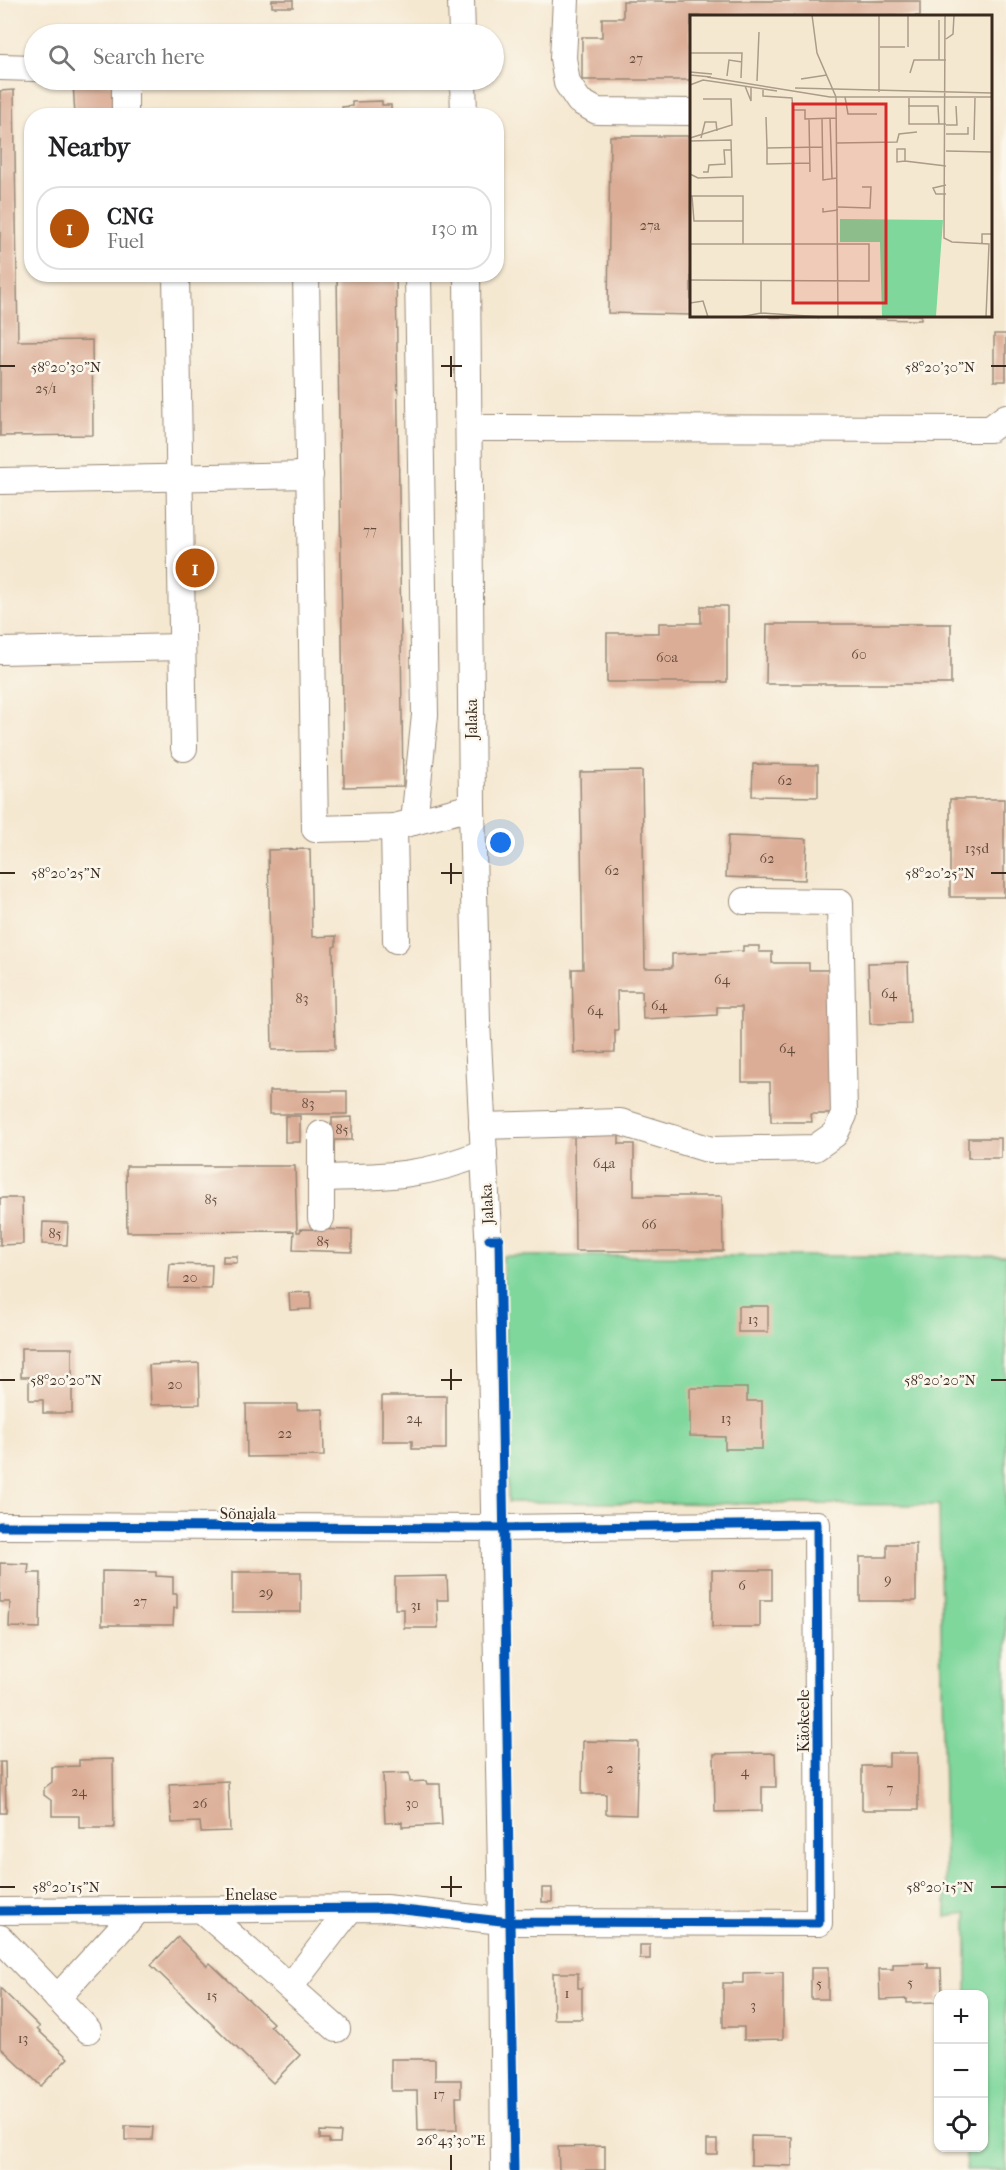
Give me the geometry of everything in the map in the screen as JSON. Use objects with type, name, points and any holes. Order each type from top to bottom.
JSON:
[{"type":"street","points":[[461,0],[462,24]]},
{"type":"street","points":[[566,0],[563,58],[567,83],[579,101],[597,111],[690,112]]},
{"type":"street","points":[[0,68],[24,68]]},
{"type":"street","points":[[125,90],[125,108]]},
{"type":"street","points":[[463,90],[464,108]]},
{"type":"street","points":[[176,282],[184,748]]},
{"type":"street","points":[[306,282],[315,829],[404,825],[472,807]]},
{"type":"street","points":[[396,940],[404,825],[425,715],[418,282]]},
{"type":"street","name":"Jalaka","points":[[467,282],[472,807],[477,1022],[489,1252],[502,1922],[504,2170]]},
{"type":"street","points":[[469,428],[990,429],[1006,417]]},
{"type":"street","points":[[0,481],[310,475]]},
{"type":"street","points":[[0,651],[182,646]]},
{"type":"street","points":[[482,1126],[620,1122],[711,1150],[815,1148],[836,1134],[844,1115],[840,902],[744,901]]},
{"type":"street","points":[[321,1134],[321,1218]]},
{"type":"street","points":[[321,1178],[383,1177],[423,1172],[461,1162],[484,1152]]},
{"type":"street","name":"Käokeele","points":[[495,1528],[817,1524],[819,1923],[502,1922]]},
{"type":"street","name":"Sõnajala","points":[[0,1526],[495,1528]]},
{"type":"street","name":"Enelase","points":[[0,1911],[386,1908],[502,1922]]},
{"type":"street","points":[[290,1987],[350,1909]]},
{"type":"street","points":[[202,1910],[337,2029]]},
{"type":"street","points":[[57,1998],[138,1911]]},
{"type":"street","points":[[0,1938],[88,2030]]},
{"type":"green space","points":[[503,1256],[1006,1256],[1006,2170],[966,2170],[966,2152],[988,2152],[988,1990],[967,1990],[967,1914],[946,1917],[939,1505],[508,1502]]},
{"type":"building","points":[[272,0],[293,0],[293,7],[272,7]]},
{"type":"building","points":[[623,1],[920,1],[920,15],[690,15],[690,80],[582,80],[582,37],[602,37],[602,18],[623,18]]},
{"type":"building","points":[[14,90],[18,341],[92,340],[93,435],[0,436],[0,91]]},
{"type":"building","points":[[73,90],[116,90],[115,108],[75,108]]},
{"type":"building","points":[[382,101],[382,105],[391,105],[391,108],[342,108],[352,106],[352,102]]},
{"type":"building","points":[[610,136],[690,136],[690,315],[608,313]]},
{"type":"building","points":[[337,282],[396,282],[403,786],[344,787]]},
{"type":"building","points":[[921,316],[921,320],[770,317]]},
{"type":"building","points":[[994,334],[1006,334],[1006,381],[994,381]]},
{"type":"building","points":[[701,606],[727,606],[727,682],[607,682],[607,633],[659,633],[659,623],[701,623]]},
{"type":"building","points":[[767,624],[951,624],[951,684],[766,684]]},
{"type":"building","points":[[753,764],[818,765],[818,797],[752,796]]},
{"type":"building","points":[[642,771],[645,968],[672,968],[672,954],[743,951],[743,946],[759,946],[759,952],[772,952],[772,963],[809,963],[809,970],[831,970],[834,1114],[811,1114],[812,1122],[771,1122],[770,1082],[742,1082],[742,1007],[717,1007],[717,1015],[643,1019],[642,991],[617,991],[618,1030],[615,1030],[615,1052],[574,1053],[572,969],[583,969],[580,772]]},
{"type":"building","points":[[950,799],[1004,799],[1004,897],[950,897]]},
{"type":"building","points":[[728,836],[807,839],[805,880],[726,877]]},
{"type":"building","points":[[310,849],[312,937],[336,936],[336,946],[333,947],[335,1049],[272,1050],[268,850]]},
{"type":"building","points":[[908,962],[910,1023],[870,1024],[868,963]]},
{"type":"building","points":[[269,1091],[347,1091],[347,1114],[269,1114]]},
{"type":"building","points":[[285,1116],[300,1116],[300,1142],[285,1142]]},
{"type":"building","points":[[352,1117],[352,1140],[332,1140],[332,1118]]},
{"type":"building","points":[[574,1133],[619,1133],[619,1144],[634,1144],[634,1196],[722,1196],[723,1251],[575,1251]]},
{"type":"building","points":[[968,1138],[1001,1138],[1001,1158],[968,1158]]},
{"type":"building","points":[[126,1166],[295,1166],[297,1232],[301,1229],[352,1230],[352,1252],[293,1250],[294,1231],[127,1232]]},
{"type":"building","points":[[0,1198],[22,1198],[23,1244],[0,1245]]},
{"type":"building","points":[[43,1222],[68,1223],[67,1245],[42,1244]]},
{"type":"building","points":[[223,1256],[237,1256],[237,1263],[223,1263]]},
{"type":"building","points":[[170,1264],[212,1265],[211,1289],[168,1288]]},
{"type":"building","points":[[311,1292],[311,1309],[290,1310],[289,1293]]},
{"type":"building","points":[[738,1306],[768,1306],[768,1332],[738,1332]]},
{"type":"building","points":[[21,1348],[72,1348],[72,1413],[43,1413],[43,1400],[29,1400],[29,1377],[21,1377]]},
{"type":"building","points":[[199,1363],[200,1404],[151,1405],[149,1365]]},
{"type":"building","points":[[690,1388],[747,1388],[747,1401],[762,1401],[762,1449],[725,1449],[725,1437],[690,1436]]},
{"type":"building","points":[[382,1396],[446,1396],[446,1449],[412,1449],[412,1441],[382,1441]]},
{"type":"building","points":[[246,1404],[297,1404],[297,1410],[323,1409],[324,1456],[247,1457]]},
{"type":"building","points":[[887,1544],[916,1544],[916,1601],[860,1601],[860,1557],[887,1557]]},
{"type":"building","points":[[0,1563],[29,1564],[28,1573],[41,1573],[40,1628],[9,1627],[10,1602],[0,1602]]},
{"type":"building","points":[[712,1570],[772,1570],[772,1600],[760,1600],[760,1627],[712,1627]]},
{"type":"building","points":[[102,1571],[156,1572],[156,1576],[173,1577],[173,1594],[177,1594],[177,1608],[174,1608],[173,1625],[102,1625]]},
{"type":"building","points":[[232,1572],[301,1572],[301,1612],[232,1612]]},
{"type":"building","points":[[447,1576],[448,1600],[437,1600],[438,1628],[404,1628],[404,1609],[395,1609],[395,1577]]},
{"type":"building","points":[[583,1741],[638,1742],[636,1815],[606,1814],[606,1794],[582,1794]]},
{"type":"building","points":[[775,1753],[776,1787],[762,1787],[762,1811],[715,1812],[714,1754]]},
{"type":"building","points":[[889,1753],[918,1753],[918,1810],[862,1810],[862,1766],[889,1766]]},
{"type":"building","points":[[113,1759],[114,1828],[79,1828],[79,1816],[52,1816],[52,1801],[44,1795],[44,1788],[52,1782],[52,1767],[79,1766],[79,1760]]},
{"type":"building","points":[[0,1762],[5,1762],[6,1813],[0,1813]]},
{"type":"building","points":[[409,1773],[410,1782],[426,1781],[427,1784],[440,1784],[442,1825],[402,1827],[402,1822],[385,1823],[383,1774]]},
{"type":"building","points":[[228,1781],[230,1831],[201,1832],[200,1822],[172,1823],[169,1784]]},
{"type":"building","points":[[542,1888],[552,1888],[552,1902],[542,1902]]},
{"type":"building","points":[[178,1937],[207,1966],[210,1963],[273,2023],[270,2026],[300,2055],[273,2083],[151,1965]]},
{"type":"building","points":[[640,1945],[650,1945],[650,1959],[640,1959]]},
{"type":"building","points":[[928,1963],[928,1968],[941,1968],[942,1990],[934,1990],[934,2002],[907,2003],[907,1999],[880,2000],[879,1969],[893,1969],[893,1964]]},
{"type":"building","points":[[811,1968],[828,1968],[828,1999],[811,1999]]},
{"type":"building","points":[[783,1972],[783,2039],[744,2040],[744,2027],[723,2027],[723,1983],[743,1983],[743,1973]]},
{"type":"building","points":[[553,1973],[578,1973],[578,1988],[582,1988],[582,2019],[554,2019]]},
{"type":"building","points":[[0,1988],[40,2027],[37,2029],[68,2058],[41,2086],[0,2047]]},
{"type":"building","points":[[391,2059],[435,2059],[435,2080],[461,2080],[461,2097],[456,2097],[457,2130],[418,2131],[417,2091],[391,2091]]},
{"type":"building","points":[[125,2126],[153,2127],[152,2140],[125,2140]]},
{"type":"building","points":[[320,2131],[341,2132],[340,2143],[329,2143],[329,2139],[320,2139]]},
{"type":"building","points":[[751,2136],[792,2137],[792,2166],[751,2165]]},
{"type":"building","points":[[707,2140],[717,2140],[717,2154],[707,2154]]},
{"type":"building","points":[[605,2146],[605,2170],[559,2170],[558,2147]]},
{"type":"cycle path","points":[[489,1239],[499,1239],[514,2170]]},
{"type":"cycle path","points":[[0,1526],[495,1528],[817,1524],[819,1923],[510,1922],[386,1908],[0,1911]]},
{"type":"place","name":"CNG","points":[[195,568]]}]
